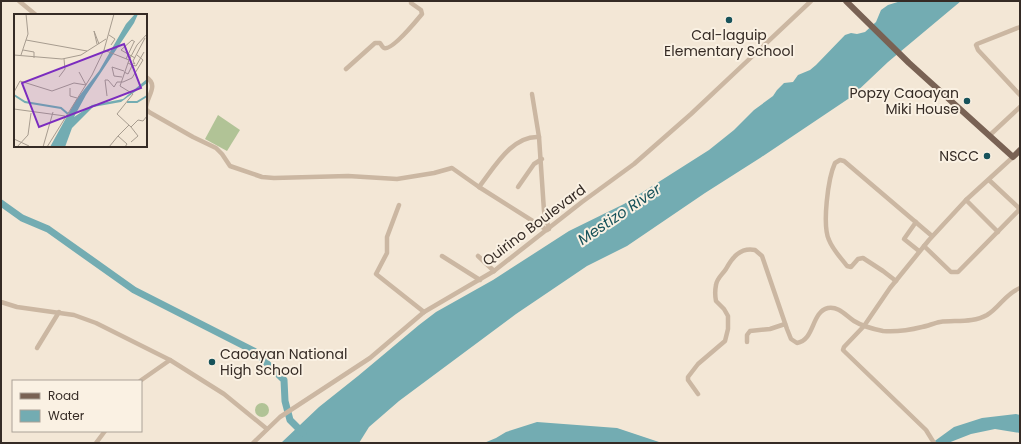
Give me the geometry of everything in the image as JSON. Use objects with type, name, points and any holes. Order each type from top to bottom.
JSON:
[{"type":"main road","points":[[846,1],[909,63],[1013,157],[1020,150]]},
{"type":"street","points":[[19,1],[35,14]]},
{"type":"street","points":[[346,69],[375,43],[380,43],[384,48],[386,48],[392,45],[408,31],[422,14],[421,10],[411,3],[411,1]]},
{"type":"street","name":"Quirino Boulevard","points":[[253,443],[280,417],[370,358],[424,312],[494,271],[582,202],[634,164],[658,144],[811,1]]},
{"type":"street","points":[[1020,27],[976,45],[978,50],[1020,95]]},
{"type":"street","points":[[147,78],[152,82],[153,86],[147,102]]},
{"type":"street","points":[[532,94],[540,137],[544,211],[548,229]]},
{"type":"street","points":[[990,135],[1020,107]]},
{"type":"street","points":[[147,110],[193,137],[216,148],[230,166],[252,174],[274,178],[348,176],[397,179],[434,173],[452,168],[479,187],[548,229]]},
{"type":"street","points":[[479,187],[513,146],[525,138],[540,137]]},
{"type":"street","points":[[933,441],[926,430],[843,350],[844,347],[862,328],[918,252],[932,236],[966,200],[1013,157]]},
{"type":"street","points":[[518,187],[534,164],[542,159]]},
{"type":"street","points":[[896,281],[863,258],[858,259],[851,267],[847,266],[828,239],[826,227],[829,187],[835,163],[840,160],[844,161],[932,236]]},
{"type":"street","points":[[924,246],[951,272],[956,272],[961,269],[998,232],[1020,209],[989,180]]},
{"type":"street","points":[[966,200],[998,232]]},
{"type":"street","points":[[399,205],[387,237],[387,253],[376,274],[424,312]]},
{"type":"street","points":[[916,222],[904,239],[918,252]]},
{"type":"street","points":[[698,394],[688,380],[688,377],[698,364],[724,341],[728,329],[728,316],[724,309],[716,301],[716,285],[718,278],[725,270],[730,260],[736,254],[743,251],[751,249],[757,251],[762,256],[785,324],[792,339],[797,343],[802,341],[810,331],[820,312],[830,308],[839,310],[862,328],[883,331],[910,330],[938,322],[986,316],[1009,293],[1020,288]]},
{"type":"street","points":[[442,256],[480,280]]},
{"type":"street","points":[[478,256],[494,271]]},
{"type":"street","points":[[1,302],[17,307],[74,315],[96,323],[170,360],[224,394],[267,429]]},
{"type":"street","points":[[37,348],[59,312]]},
{"type":"street","points":[[747,342],[747,335],[750,331],[758,331],[785,324]]},
{"type":"street","points":[[141,380],[170,360]]},
{"type":"street","points":[[96,443],[104,432]]},
{"type":"green space","points":[[218,115],[240,130],[227,151],[205,139]]},
{"type":"green space","points":[[259,403],[265,403],[269,407],[269,413],[265,417],[259,417],[255,413],[255,407]]},
{"type":"water","name":"Mestizo River","points":[[901,1],[961,1],[888,62],[851,97],[627,246],[587,266],[516,314],[399,401],[369,427],[359,443],[281,443],[319,407],[436,312],[493,280],[569,231],[624,204],[709,150],[734,130],[754,110],[773,96],[784,83],[793,82],[798,75],[810,70],[816,65],[845,35],[865,32],[876,22],[881,10],[888,5]]},
{"type":"water","points":[[1016,414],[1020,415],[1020,433],[995,429],[971,434],[948,443],[932,443],[954,427],[982,418]]},
{"type":"water","points":[[537,422],[617,428],[662,443],[484,443],[506,432]]},
{"type":"waterway","points":[[1,203],[22,218],[48,229],[134,290],[254,351],[284,380],[285,401],[290,420],[303,433]]},
{"type":"place","name":"Cal-laguip Elementary School","points":[[729,20]]},
{"type":"place","name":"Popzy Caoayan Miki House","points":[[967,101]]},
{"type":"place","name":"NSCC","points":[[987,156]]},
{"type":"place","name":"Caoayan National High School","points":[[212,362]]}]
